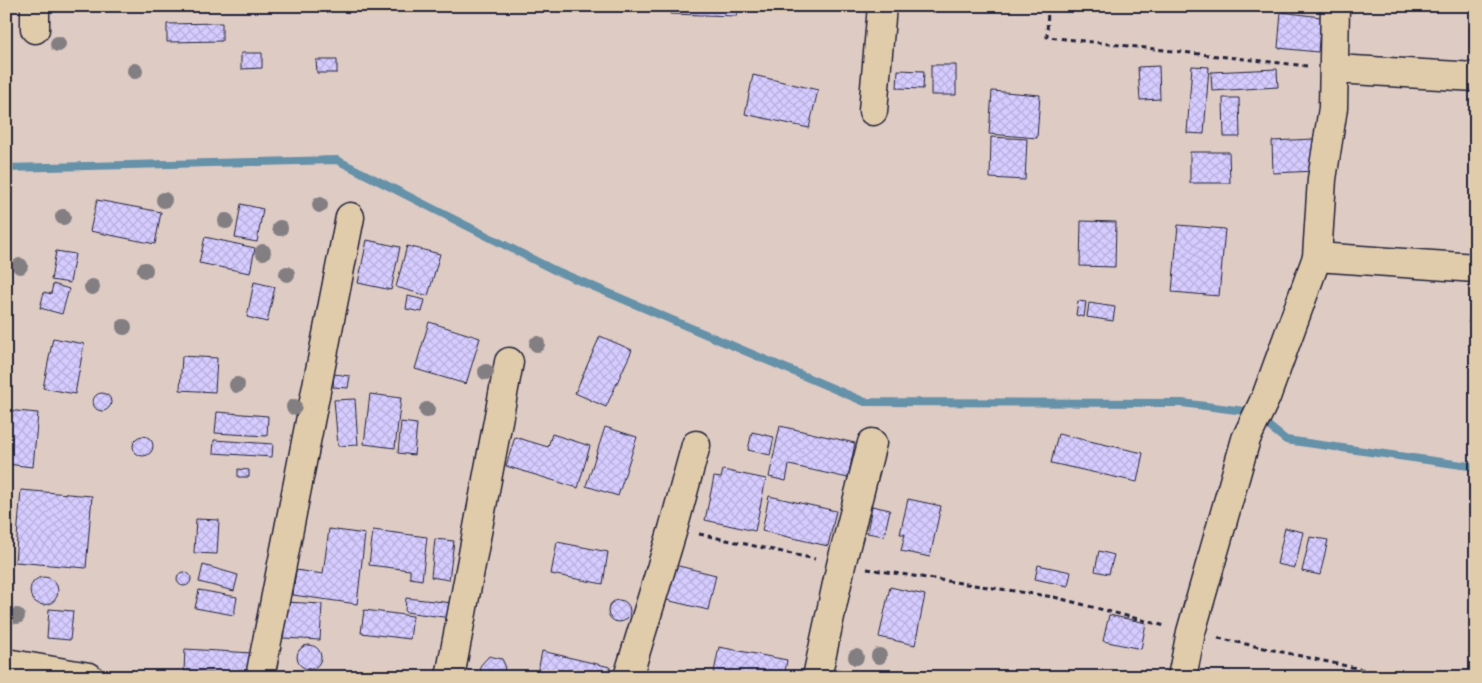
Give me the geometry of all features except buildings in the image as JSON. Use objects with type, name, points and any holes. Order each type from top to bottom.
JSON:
[{"type":"street","points":[[873,111],[882,6]]},
{"type":"street","points":[[1182,677],[1191,632],[1246,439],[1266,398],[1317,257],[1322,179],[1333,108],[1335,6]]},
{"type":"street","points":[[1335,69],[1476,77]]},
{"type":"street","points":[[260,677],[350,217]]},
{"type":"street","points":[[1317,257],[1476,268]]},
{"type":"street","points":[[450,677],[509,362]]},
{"type":"street","points":[[817,677],[841,565],[872,443]]},
{"type":"street","points":[[628,677],[673,529],[696,445]]},
{"type":"street","points":[[6,663],[89,677]]},
{"type":"path","points":[[1048,6],[1047,37],[1335,69]]},
{"type":"path","points":[[673,529],[762,546],[841,565],[1054,597],[1191,632],[1397,677]]},
{"type":"waterway","points":[[6,168],[337,160],[552,269],[865,402],[1182,403],[1252,412]]},
{"type":"waterway","points":[[1261,420],[1286,440],[1476,467]]}]
